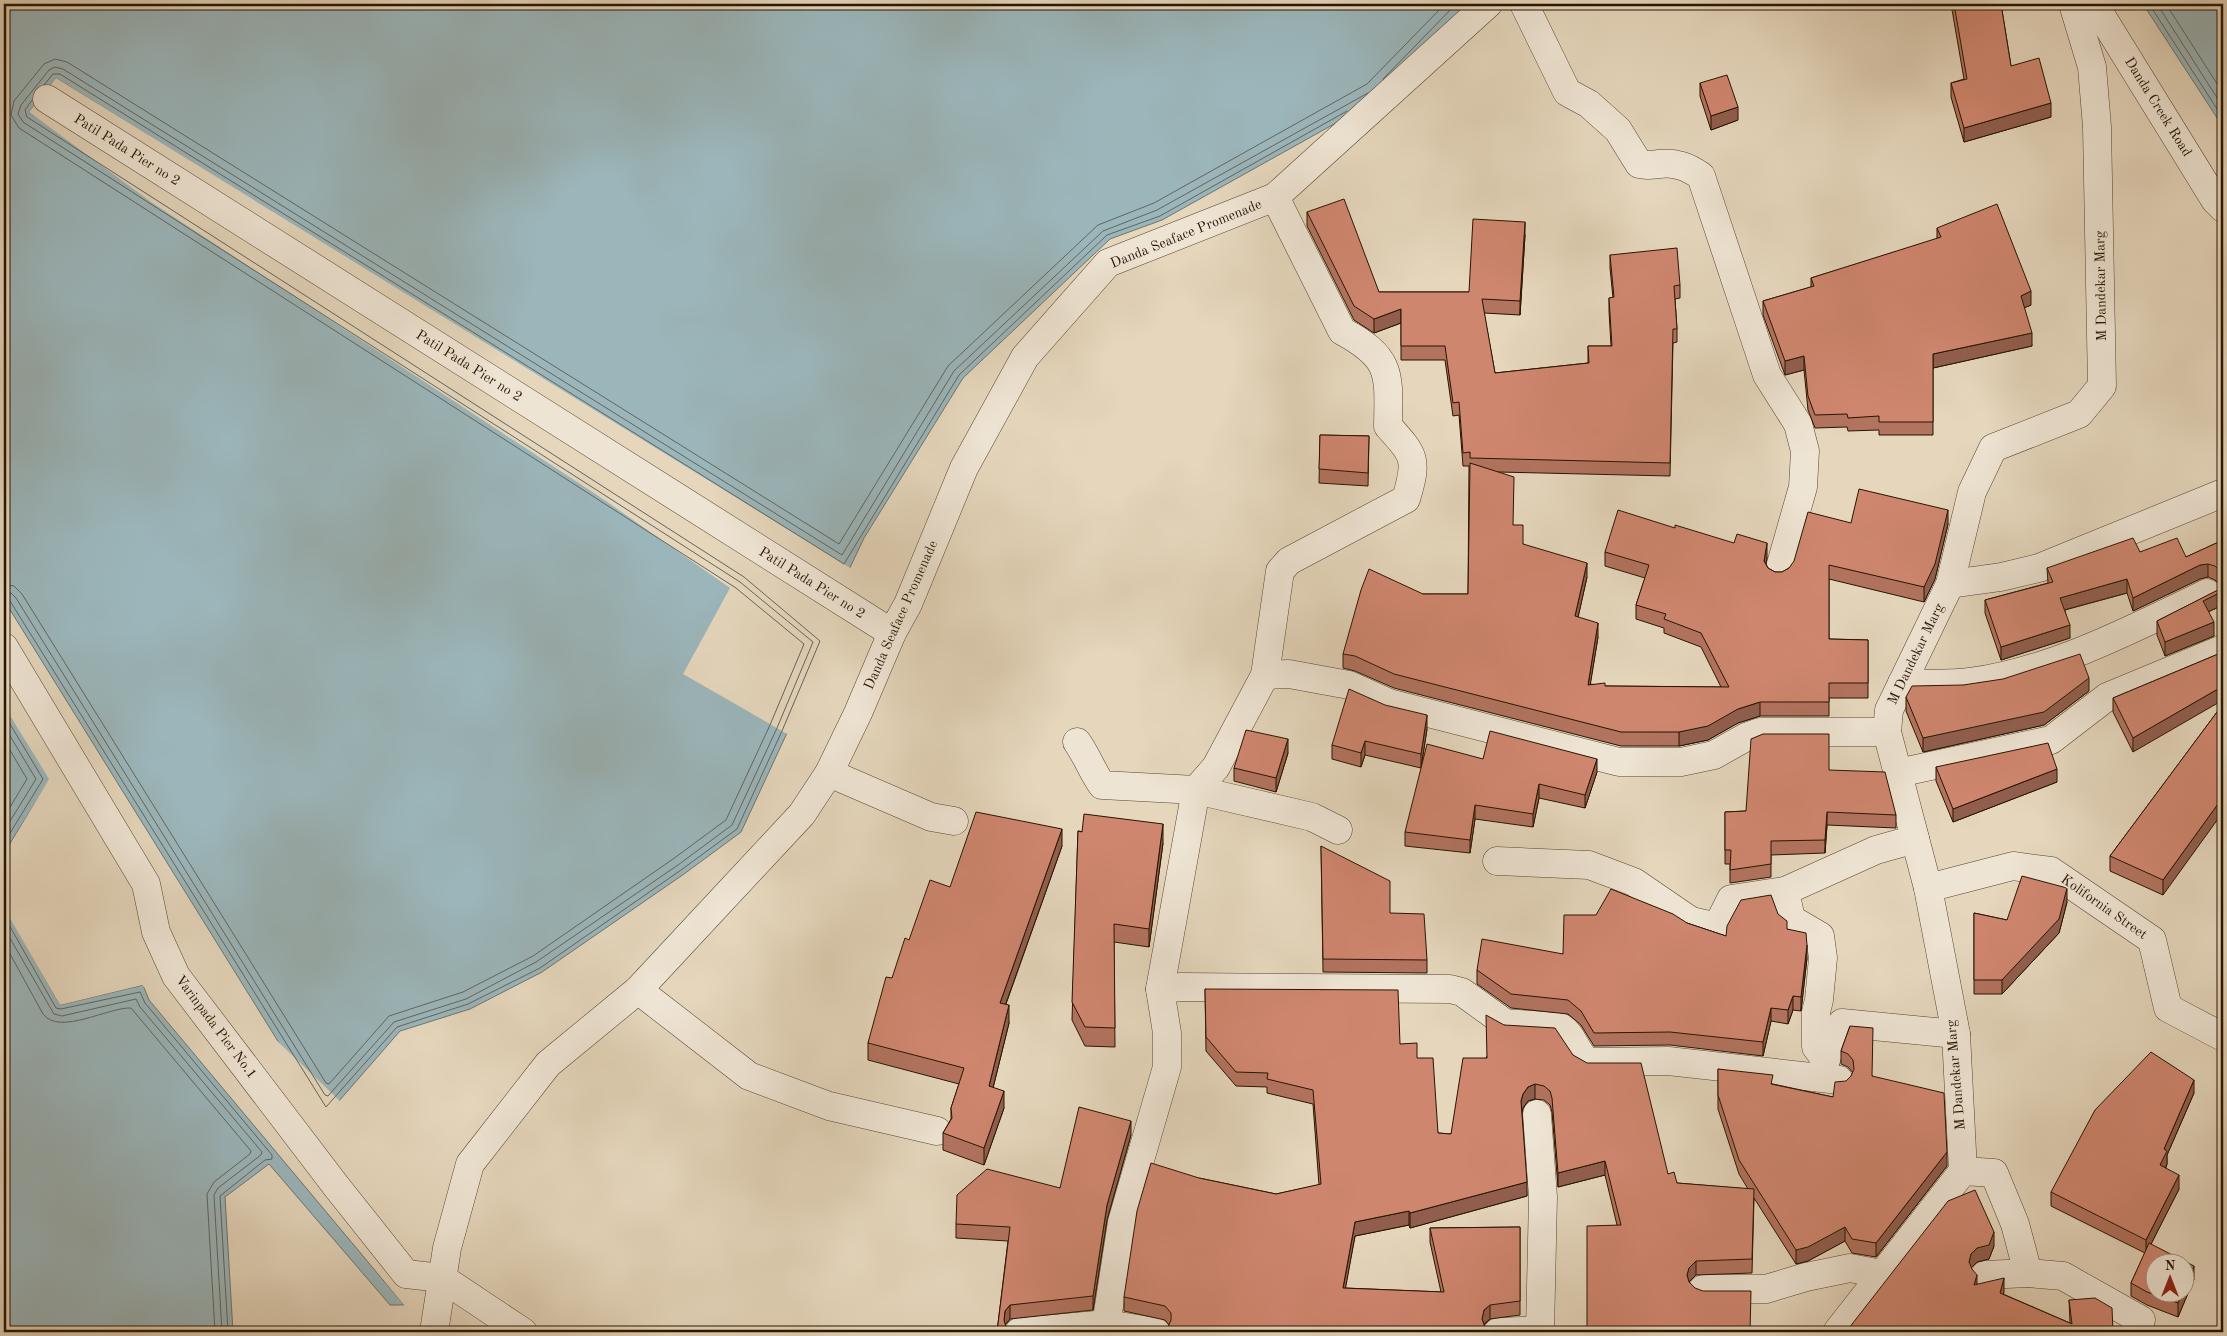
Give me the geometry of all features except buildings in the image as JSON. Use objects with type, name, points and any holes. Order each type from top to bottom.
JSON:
[{"type":"street","name":"Danda Seaface Promenade","points":[[434,1332],[447,1248],[470,1164],[548,1064],[638,990],[802,814],[829,773],[858,713],[892,633],[908,604],[964,468],[1025,357],[1108,263],[1274,197],[1488,4]]},
{"type":"street","points":[[1524,4],[1568,92],[1589,104],[1618,130],[1639,164],[1646,166],[1661,164],[1687,166],[1701,176],[1767,375],[1798,424],[1805,451],[1803,487],[1779,571]]},
{"type":"street","name":"M Dandekar Marg","points":[[1963,1171],[1956,1034],[1928,888],[1887,732],[1889,710],[1950,584],[1972,492],[1992,448],[2079,414],[2102,386],[2098,127],[2092,66],[2073,4]]},
{"type":"street","name":"Danda Creek Road","points":[[2094,4],[2215,200],[2223,208]]},
{"type":"street","name":"Patil Pada Pier no 2","points":[[47,99],[892,633]]},
{"type":"street","points":[[1106,1328],[1122,1222],[1167,1067],[1167,1033],[1160,989],[1196,790],[1216,767],[1265,675],[1279,578],[1284,566],[1406,499],[1413,475],[1411,452],[1388,426],[1389,388],[1382,360],[1358,340],[1342,331],[1274,197]]},
{"type":"street","points":[[1950,584],[2001,578],[2038,568],[2223,493]]},
{"type":"street","points":[[1902,683],[1941,684],[1971,682],[2017,672],[2113,639],[2207,593]]},
{"type":"street","name":"Varinpada Pier No.1","points":[[4,647],[146,884],[156,932],[176,976],[336,1186],[406,1274],[442,1278]]},
{"type":"street","points":[[1898,773],[2052,740],[2108,697],[2223,650]]},
{"type":"street","points":[[1265,675],[1289,674],[1349,685],[1389,703],[1619,762],[1681,762],[1698,759],[1714,755],[1746,737],[1760,732],[1887,732]]},
{"type":"street","points":[[1077,742],[1089,759],[1092,771],[1102,785],[1196,790],[1312,817],[1338,830]]},
{"type":"street","points":[[829,773],[931,817],[954,821]]},
{"type":"street","points":[[1497,861],[1589,864],[1634,882],[1691,921],[1717,927],[1731,899],[1785,891],[1876,850],[1915,839]]},
{"type":"street","name":"Kolifornia Street","points":[[1928,888],[2013,866],[2052,871],[2152,940],[2168,1008],[2223,1037]]},
{"type":"street","points":[[1785,891],[1791,919],[1820,936],[1823,958],[1816,1012],[1816,1047],[1828,1072]]},
{"type":"street","points":[[1160,989],[1181,987],[1450,988],[1462,992],[1505,1023],[1560,1027],[1566,1030],[1579,1055],[1588,1062],[1668,1061],[1828,1072]]},
{"type":"street","points":[[638,990],[749,1076],[829,1106],[937,1131]]},
{"type":"street","points":[[1828,1072],[1836,1031],[1842,1023],[1956,1034]]},
{"type":"street","points":[[1498,1332],[1540,1331],[1543,1197],[1537,1114]]},
{"type":"street","points":[[1837,1332],[1963,1171],[1994,1173],[2015,1224],[2028,1272]]},
{"type":"street","points":[[1703,1289],[1766,1289],[1806,1277],[1850,1268],[1882,1274]]},
{"type":"street","points":[[1986,1275],[2028,1272],[2063,1276],[2141,1320]]},
{"type":"street","points":[[442,1278],[523,1332]]},
{"type":"street","points":[[1020,1332],[1106,1328],[1156,1332]]},
{"type":"water","points":[[4,4],[1471,4],[1379,99],[1162,220],[1110,239],[963,378],[864,538],[847,574],[844,569],[56,78],[29,112],[827,638],[787,733],[741,832],[684,874],[542,972],[470,1009],[400,1031],[325,1117],[4,600]]},
{"type":"water","points":[[2143,4],[2223,4],[2223,127]]},
{"type":"water","points":[[4,705],[50,779],[4,853]]},
{"type":"water","points":[[4,906],[60,1005],[143,985],[149,1000],[404,1305],[390,1305],[269,1164],[225,1197],[233,1332],[4,1332]]},
{"type":"pier","points":[[56,78],[852,569],[848,576],[845,576],[842,571],[57,81],[33,112],[748,571],[829,636],[789,735],[683,674],[730,588],[606,501],[151,202],[29,112]]},
{"type":"pier","points":[[4,702],[52,779],[4,855],[49,779],[4,706]]},
{"type":"pier","points":[[4,904],[61,1002],[142,982],[148,991],[142,985],[60,1005],[4,908]]},
{"type":"pier","points":[[270,1034],[341,1102],[326,1119],[323,1118]]},
{"type":"pier","points":[[275,1146],[406,1302],[404,1305]]}]
